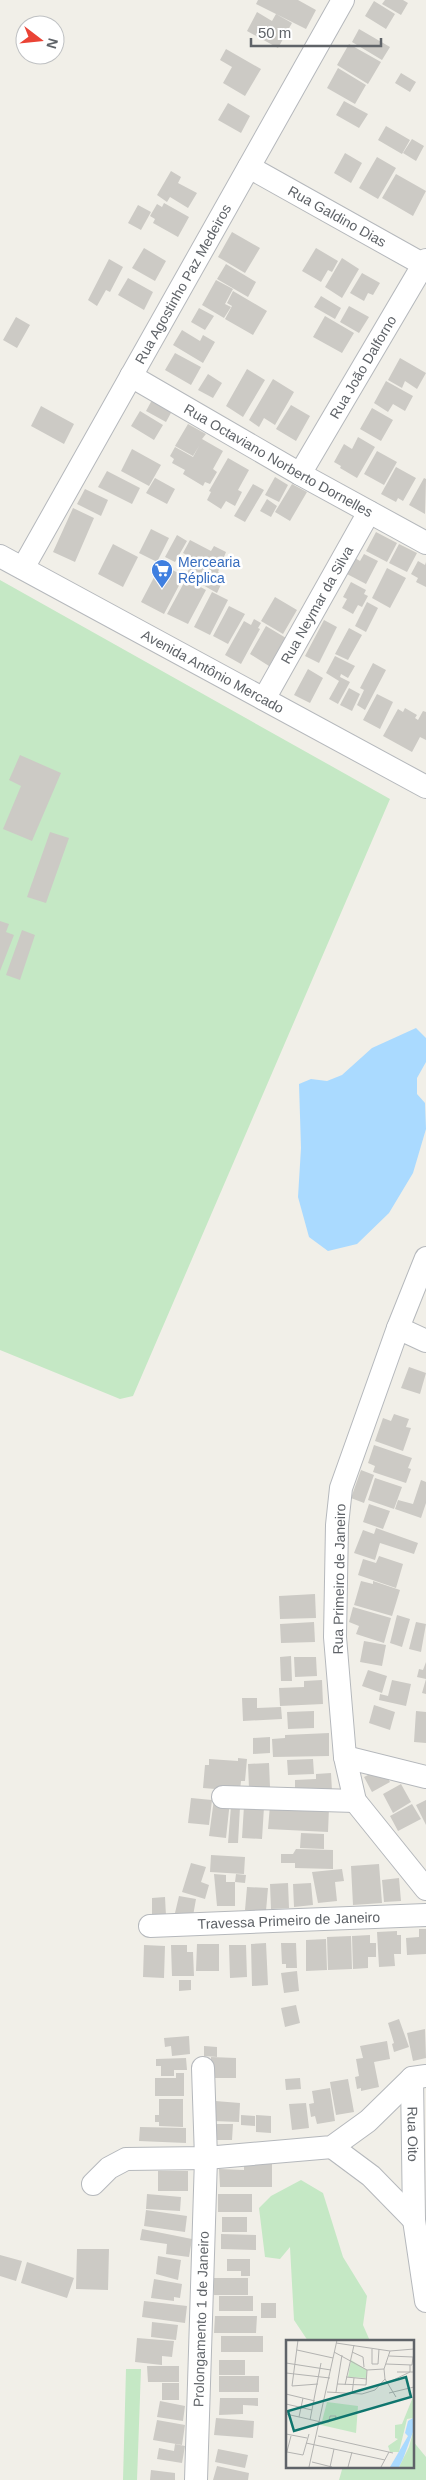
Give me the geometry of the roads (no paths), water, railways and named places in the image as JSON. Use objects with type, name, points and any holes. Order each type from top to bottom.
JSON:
[{"type":"street","name":"Rua Agostinho Paz Medeiros","points":[[23,568],[343,0]]},
{"type":"street","name":"Rua Galdino Dias","points":[[249,168],[425,264]]},
{"type":"street","name":"Rua João Dalforno","points":[[300,474],[425,264]]},
{"type":"street","name":"Rua Octaviano Norberto Dornelles","points":[[132,376],[300,474],[426,543]]},
{"type":"street","name":"Rua Neymar da Silva","points":[[264,699],[369,512]]},
{"type":"street","name":"Avenida Antônio Mercado","points":[[0,556],[426,787]]},
{"type":"street","name":"Rua Primeiro de Janeiro","points":[[426,1258],[398,1328],[341,1488],[337,1525],[335,1637],[345,1757],[355,1801],[426,1889]]},
{"type":"street","points":[[398,1328],[426,1341]]},
{"type":"street","points":[[345,1757],[426,1777]]},
{"type":"street","points":[[223,1797],[355,1801]]},
{"type":"street","name":"Travessa Primeiro de Janeiro","points":[[150,1926],[426,1915]]},
{"type":"street","name":"Prolongamento 1 de Janeiro","points":[[196,2480],[206,2158],[204,2068]]},
{"type":"street","points":[[93,2184],[109,2168],[126,2159],[206,2158],[332,2147],[368,2121],[419,2077]]},
{"type":"street","name":"Rua Oito","points":[[419,2077],[414,2220],[426,2301]]},
{"type":"street","points":[[332,2147],[371,2176],[414,2220]]},
{"type":"water","points":[[416,1028],[426,1038],[426,1062],[417,1078],[417,1094],[425,1103],[426,1129],[413,1173],[389,1213],[357,1244],[328,1251],[309,1237],[298,1197],[301,1148],[299,1084],[311,1079],[327,1081],[342,1075],[372,1048]]},
{"type":"place","name":"Mercearia Réplica","points":[[162,589]]}]
